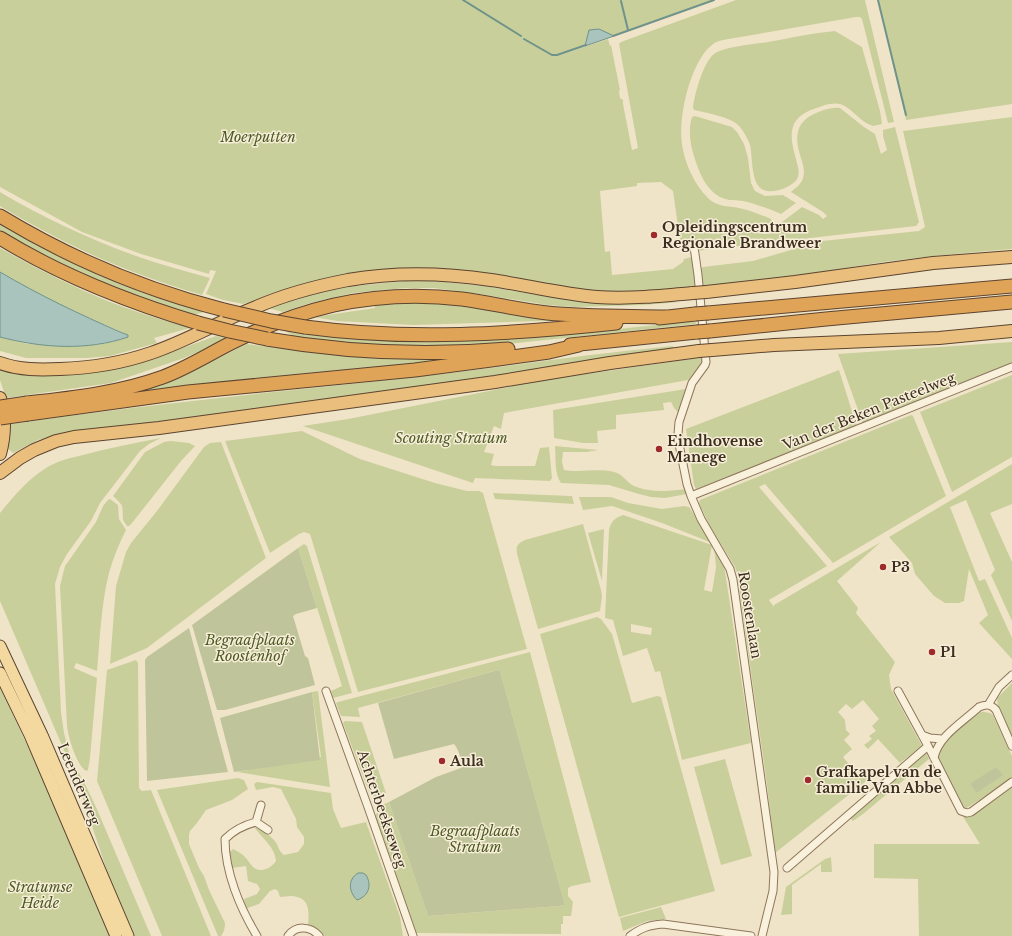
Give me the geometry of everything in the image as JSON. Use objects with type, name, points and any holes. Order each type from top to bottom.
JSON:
[{"type":"highway","points":[[0,216],[54,247],[87,263],[163,293],[271,321],[329,330],[387,334],[450,335],[529,331],[1012,286]]},
{"type":"highway","points":[[0,238],[43,263],[71,276],[126,299],[198,323],[267,339],[329,348],[412,354],[475,352],[579,345],[826,319],[1012,302]]},
{"type":"highway","points":[[0,363],[22,369],[83,368],[139,357],[162,349],[254,308],[290,294],[323,285],[382,276],[456,276],[491,280],[596,297],[644,297],[706,292],[932,264],[1012,257]]},
{"type":"highway","points":[[0,418],[28,409],[141,384],[164,377],[232,342],[275,324],[334,305],[371,299],[431,297],[466,300],[560,314],[667,317]]},
{"type":"highway","points":[[0,473],[20,458],[34,450],[56,441],[74,437],[159,428],[480,384],[610,363],[699,351],[781,344],[958,336],[1012,331]]},
{"type":"highway","points":[[0,407],[28,409],[400,371],[549,352],[579,345]]},
{"type":"highway","points":[[0,398],[4,426],[0,454]]},
{"type":"main road","name":"Leenderweg","points":[[0,646],[42,735],[128,936]]},
{"type":"main road","name":"Leenderweg","points":[[0,673],[30,735],[116,936]]},
{"type":"street","name":"Roostenlaan","points":[[692,244],[694,247],[697,265],[706,365],[692,383],[679,422],[678,434],[687,484],[691,496],[701,519],[730,569],[733,580],[774,872],[773,891],[762,936]]},
{"type":"street","name":"Van der Beken Pasteelweg","points":[[691,496],[1012,368]]},
{"type":"street","points":[[988,705],[999,687],[1012,675]]},
{"type":"street","name":"Achterbeekseweg","points":[[326,691],[366,800],[413,936]]},
{"type":"street","points":[[898,691],[961,811],[967,813],[971,812],[1012,782]]},
{"type":"street","points":[[934,758],[942,739],[979,707],[988,705],[992,706],[996,710],[1012,746]]},
{"type":"street","points":[[922,735],[942,739]]},
{"type":"street","points":[[787,868],[928,746]]},
{"type":"street","points":[[256,822],[261,806]]},
{"type":"street","points":[[256,936],[240,905],[225,855],[225,840],[233,831],[256,822],[268,830]]},
{"type":"street","points":[[630,936],[650,925],[663,924],[688,932],[751,936]]},
{"type":"street","points":[[288,936],[292,931],[304,928],[314,930],[319,936]]},
{"type":"green space","name":"Moerputten","points":[[0,0],[714,0],[614,36],[599,29],[589,30],[585,46],[552,58],[608,39],[610,46],[611,45],[620,90],[620,98],[623,100],[632,150],[638,148],[619,44],[621,42],[736,0],[865,0],[894,122],[888,123],[862,19],[860,17],[856,17],[723,40],[713,44],[704,53],[697,64],[687,91],[681,133],[683,151],[694,180],[711,201],[719,205],[747,210],[771,219],[772,221],[762,234],[774,233],[782,222],[802,207],[819,215],[823,219],[827,216],[791,192],[801,183],[804,175],[804,168],[797,138],[799,128],[805,119],[828,109],[840,108],[875,134],[881,154],[887,150],[883,130],[895,127],[919,222],[916,226],[696,251],[693,239],[680,240],[673,191],[661,182],[637,183],[637,186],[600,191],[605,252],[610,251],[612,275],[673,269],[683,262],[684,259],[692,257],[696,286],[643,292],[597,291],[348,275],[322,279],[243,304],[223,300],[206,294],[216,271],[210,270],[209,274],[141,254],[82,232],[0,187]]},
{"type":"green space","points":[[878,0],[1012,0],[1012,104],[906,120]]},
{"type":"green space","points":[[835,31],[862,47],[880,111],[882,124],[873,126],[863,121],[840,104],[830,104],[805,113],[795,122],[792,135],[792,142],[799,175],[790,185],[780,190],[767,191],[762,189],[758,185],[753,172],[750,145],[740,127],[725,118],[694,110],[693,108],[697,88],[706,64],[714,54],[724,49]]},
{"type":"green space","points":[[695,116],[732,127],[737,132],[744,144],[748,158],[751,183],[755,191],[765,196],[783,195],[796,203],[781,214],[748,202],[725,199],[713,192],[701,175],[691,147],[690,126],[692,117]]},
{"type":"green space","points":[[1012,117],[1012,249],[941,255],[870,264],[745,283],[702,285],[700,270],[703,267],[753,261],[822,241],[919,231],[925,227],[903,131]]},
{"type":"green space","points":[[0,192],[51,220],[103,243],[148,260],[210,278],[202,295],[127,270],[63,241],[3,208],[0,206]]},
{"type":"green space","points":[[0,222],[208,311],[193,315],[130,294],[74,272],[0,232]]},
{"type":"green space","points":[[0,248],[52,276],[105,300],[190,328],[154,338],[157,343],[110,356],[87,358],[26,358],[0,351],[0,337],[28,344],[98,345],[128,337],[128,335],[63,307],[24,287],[0,272]]},
{"type":"green space","points":[[405,281],[434,281],[485,286],[574,301],[604,303],[681,302],[643,305],[575,307],[547,305],[434,288],[406,288],[353,293],[307,304],[283,312],[268,308],[310,294],[335,289]]},
{"type":"green space","points":[[431,300],[577,320],[413,325],[337,321],[314,317],[375,308],[375,304]]},
{"type":"green space","points":[[695,321],[696,324],[490,346],[413,349],[302,341],[283,330],[333,335],[608,330]]},
{"type":"green space","points":[[216,336],[229,339],[184,358],[111,383],[6,398],[0,380],[0,370],[26,375],[108,371],[149,360]]},
{"type":"green space","points":[[1012,342],[1012,365],[863,424],[838,354]]},
{"type":"green space","points":[[247,344],[371,358],[459,360],[145,391],[174,376],[214,360]]},
{"type":"green space","points":[[673,346],[674,351],[269,408],[64,433],[38,440],[13,453],[8,449],[11,424],[162,404],[446,373]]},
{"type":"green space","name":"Scouting Stratum","points":[[705,357],[702,365],[688,380],[504,413],[501,429],[494,426],[484,452],[494,454],[491,465],[535,466],[540,448],[549,447],[552,478],[550,481],[475,478],[473,483],[303,426],[348,419],[523,383]]},
{"type":"green space","points":[[839,370],[857,427],[696,489],[694,485],[686,429]]},
{"type":"green space","points":[[1012,375],[1012,457],[952,492],[920,412]]},
{"type":"green space","points":[[686,389],[679,413],[671,402],[663,403],[664,410],[616,415],[616,429],[597,431],[598,443],[583,443],[554,438],[553,410]]},
{"type":"green space","points":[[911,415],[913,416],[946,496],[833,563],[765,484],[759,487],[827,566],[769,600],[774,607],[774,605],[881,542],[837,581],[858,608],[856,613],[895,662],[889,675],[891,689],[922,746],[900,763],[878,739],[868,749],[864,745],[872,739],[869,736],[876,731],[872,726],[879,719],[863,700],[852,709],[846,704],[838,712],[845,720],[846,730],[850,734],[844,740],[852,749],[843,757],[859,776],[871,772],[875,774],[775,853],[767,785],[737,573],[735,567],[710,526],[699,503],[700,500]]},
{"type":"green space","points":[[302,431],[360,459],[435,483],[467,491],[479,491],[483,493],[527,649],[358,692],[310,534],[304,532],[299,534],[270,553],[225,441]]},
{"type":"green space","points":[[161,438],[149,444],[140,451],[100,503],[91,521],[67,554],[60,567],[55,584],[61,712],[64,733],[69,753],[96,807],[151,936],[133,936],[110,880],[76,778],[0,601],[0,513],[39,472],[55,463],[102,450]]},
{"type":"green space","points":[[171,441],[189,443],[195,446],[181,461],[132,523],[127,526],[123,520],[122,506],[113,496],[145,452],[164,442]]},
{"type":"green space","points":[[221,442],[266,558],[147,648],[110,664],[116,586],[126,552],[131,543],[157,511],[204,447],[210,443]]},
{"type":"green space","points":[[555,446],[598,450],[587,452],[563,452],[562,462],[564,470],[602,470],[614,472],[620,474],[634,486],[640,488],[660,491],[687,489],[687,494],[665,498],[651,497],[609,485],[561,483],[556,470]]},
{"type":"green space","points":[[1012,464],[1012,504],[990,513],[1012,562],[1012,621],[991,575],[995,570],[966,500],[950,507],[979,581],[985,579],[1012,638],[1012,659],[979,623],[988,615],[969,569],[964,601],[959,603],[945,603],[934,596],[915,574],[912,563],[889,537]]},
{"type":"green space","points":[[493,493],[572,496],[574,504],[495,499]]},
{"type":"green space","points":[[579,497],[611,497],[628,503],[662,509],[684,506],[689,507],[712,543],[662,523],[612,506],[583,510]]},
{"type":"green space","points":[[110,499],[118,505],[119,519],[126,530],[114,556],[106,585],[97,671],[76,663],[74,668],[97,678],[90,758],[88,770],[86,771],[76,757],[67,726],[60,586],[65,566],[96,522],[103,506]]},
{"type":"green space","points":[[623,515],[712,545],[704,590],[712,592],[716,567],[714,547],[724,565],[751,743],[682,760],[660,671],[655,672],[647,648],[623,656],[613,620],[605,618],[609,530],[612,522]],"holes":[[[631,624],[652,628],[651,635],[631,632]]]},
{"type":"green space","points":[[583,524],[601,590],[602,596],[600,611],[538,629],[517,554],[518,546],[525,540]]},
{"type":"green space","points":[[604,529],[602,581],[588,533]]},
{"type":"green space","points":[[304,544],[307,546],[352,693],[333,698],[331,691],[342,686],[298,548]]},
{"type":"green space","name":"Begraafplaats Roostenhof","points":[[298,548],[317,608],[293,616],[305,656],[308,658],[315,685],[225,710],[217,710],[192,625]]},
{"type":"green space","points":[[597,617],[601,619],[612,634],[632,703],[657,696],[661,697],[715,891],[619,917],[540,634]]},
{"type":"green space","points":[[189,628],[228,772],[147,781],[145,660],[147,657]]},
{"type":"green space","points":[[530,652],[591,882],[568,888],[568,896],[573,902],[571,916],[563,916],[561,934],[415,933],[374,817],[378,812],[377,807],[389,802],[428,916],[565,905],[500,671],[498,670],[358,708],[360,717],[341,716],[336,703]]},
{"type":"green space","points":[[136,660],[138,663],[139,788],[142,791],[151,790],[211,936],[162,936],[97,781],[107,670]]},
{"type":"green space","name":"Begraafplaats Stratum","points":[[498,670],[500,671],[565,905],[428,916],[389,802],[436,777],[461,768],[461,759],[454,744],[394,759],[378,703]]},
{"type":"green space","points":[[1012,683],[1012,739],[998,709],[997,698]]},
{"type":"green space","name":"Stratumse Heide","points":[[0,688],[41,774],[111,936],[0,936]]},
{"type":"green space","points":[[318,691],[330,787],[237,772],[321,757],[312,692]]},
{"type":"green space","points":[[312,692],[320,760],[234,772],[220,718]]},
{"type":"green space","points":[[978,711],[993,715],[1012,756],[1012,779],[965,809],[936,758],[941,743]]},
{"type":"green space","points":[[345,721],[362,722],[386,793],[375,797],[370,795],[343,723]]},
{"type":"green space","points":[[926,753],[929,759],[863,814],[853,821],[846,815]]},
{"type":"green space","points":[[725,759],[752,856],[721,865],[694,767]]},
{"type":"green space","points":[[995,768],[998,769],[1003,775],[976,792],[971,783]]},
{"type":"green space","points":[[238,778],[244,780],[248,789],[232,800],[206,810],[190,831],[189,835],[189,844],[225,923],[223,933],[221,936],[218,936],[157,790]]},
{"type":"green space","points":[[257,782],[331,793],[333,809],[341,828],[366,822],[400,917],[403,936],[322,936],[319,930],[308,925],[308,908],[301,898],[295,896],[280,897],[278,891],[275,889],[270,891],[259,904],[245,909],[244,899],[257,894],[260,889],[257,884],[248,881],[246,866],[232,868],[229,853],[233,849],[239,852],[252,866],[258,870],[265,870],[274,864],[276,861],[273,851],[254,827],[270,836],[284,855],[298,852],[304,844],[304,837],[297,827],[296,819],[281,789],[273,787],[256,790],[254,784]]},
{"type":"green space","points":[[1012,787],[1012,936],[919,936],[918,879],[874,878],[874,844],[980,844],[962,815],[973,813],[995,800]]},
{"type":"green space","points":[[831,857],[832,872],[821,872],[821,864],[792,885],[792,914],[781,915],[786,887],[825,859]]},
{"type":"green space","points":[[661,907],[666,919],[647,921],[623,931],[620,918]]},
{"type":"water","points":[[599,29],[614,36],[585,46],[589,30]]},
{"type":"water","points":[[0,272],[29,289],[128,335],[128,337],[81,346],[48,346],[0,337]]},
{"type":"water","points":[[358,873],[363,873],[366,875],[369,886],[367,893],[357,900],[352,893],[350,886],[352,879]]},
{"type":"waterway","points":[[463,0],[521,36]]},
{"type":"waterway","points":[[613,36],[714,0]]},
{"type":"waterway","points":[[878,0],[906,115]]},
{"type":"waterway","points":[[621,1],[628,30]]},
{"type":"waterway","points":[[524,39],[552,55],[557,55],[586,45]]},
{"type":"place","name":"Opleidingscentrum Regionale Brandweer","points":[[654,235]]},
{"type":"place","name":"Eindhovense Manege","points":[[659,449]]},
{"type":"place","name":"P3","points":[[883,567]]},
{"type":"place","name":"P1","points":[[932,652]]},
{"type":"place","name":"Aula","points":[[442,761]]},
{"type":"place","name":"Grafkapel van de familie Van Abbe","points":[[808,780]]}]
